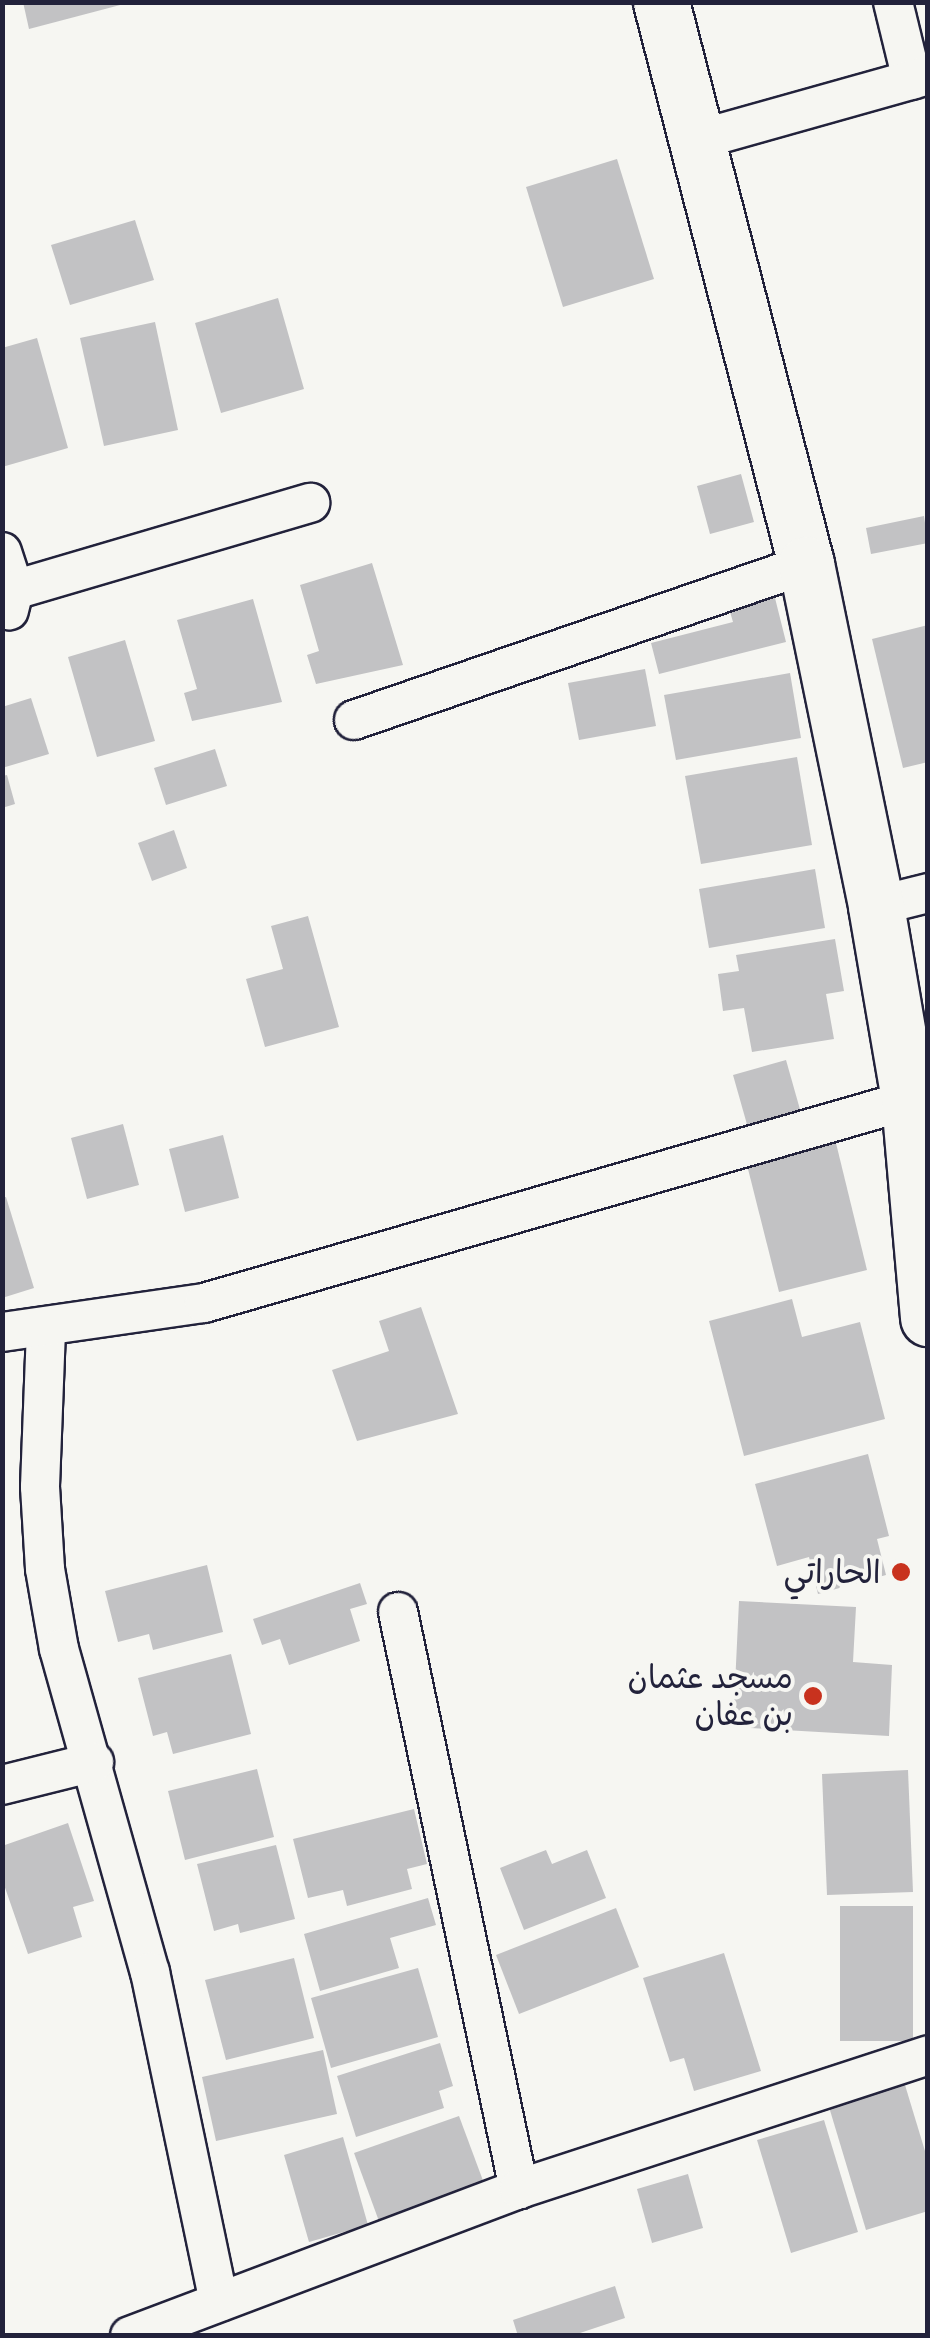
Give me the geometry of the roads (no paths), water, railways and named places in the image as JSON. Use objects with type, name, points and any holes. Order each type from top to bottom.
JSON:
[{"type":"main road","points":[[661,2],[701,140],[806,564],[902,900],[909,1100],[921,1170],[928,1318]]},
{"type":"street","points":[[701,140],[920,77],[893,2]]},
{"type":"street","points":[[2,552],[8,602],[310,502]]},
{"type":"street","points":[[354,720],[806,564]]},
{"type":"street","points":[[2,1332],[46,1330],[204,1303],[372,1259],[909,1100]]},
{"type":"street","points":[[46,1330],[40,1487],[45,1570],[60,1649],[150,1972],[219,2302]]},
{"type":"street","points":[[398,1612],[520,2189]]},
{"type":"street","points":[[2,1786],[94,1762]]},
{"type":"street","points":[[130,2336],[520,2189],[928,2055]]},
{"type":"place","name":"الحاراتي","points":[[901,1572]]},
{"type":"place","name":"مسجد عثمان بن عفان","points":[[813,1696]]}]
